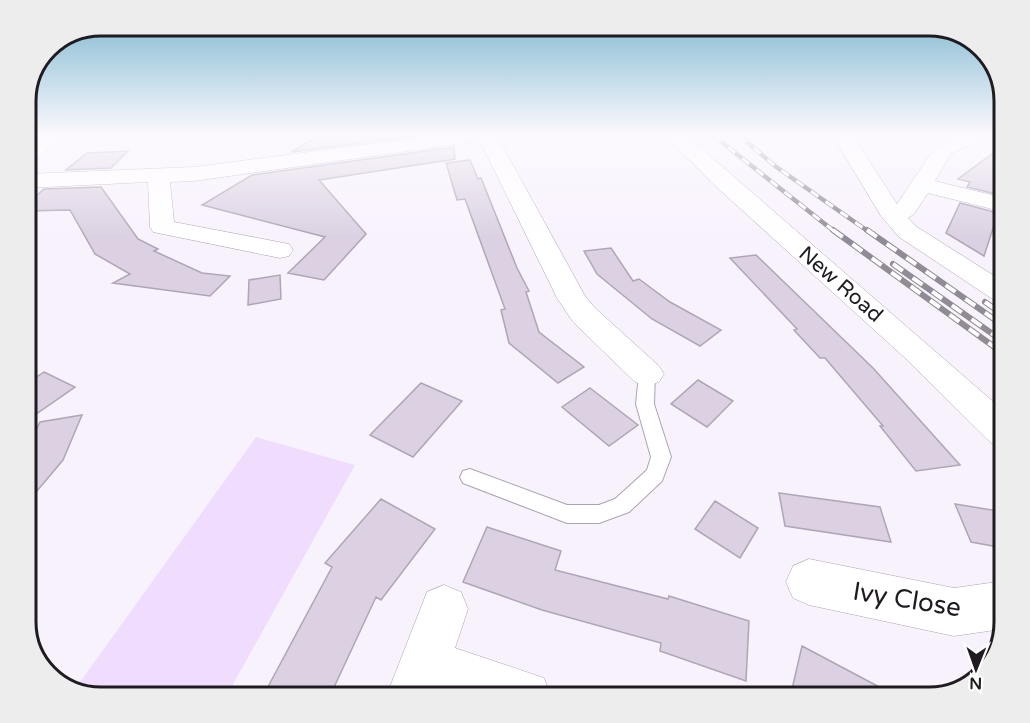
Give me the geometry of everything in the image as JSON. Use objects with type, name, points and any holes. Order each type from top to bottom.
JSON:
[{"type":"street","points":[[36,181],[159,177],[223,170]]},
{"type":"street","points":[[505,170],[572,298],[584,315],[647,374]]},
{"type":"street","name":"New Road","points":[[711,170],[914,348],[994,423]]},
{"type":"street","points":[[864,170],[893,216],[908,232],[994,287]]},
{"type":"street","points":[[893,216],[906,209],[932,170]]},
{"type":"street","points":[[159,177],[162,228],[280,250]]},
{"type":"street","points":[[923,185],[994,202]]},
{"type":"street","name":"Ivy Close","points":[[809,582],[954,612],[994,607]]},
{"type":"street","points":[[444,609],[418,680],[460,687]]},
{"type":"lane","points":[[470,477],[567,514],[599,514],[622,506],[655,475],[661,457],[645,404],[647,374]]},
{"type":"shaded area","points":[[256,437],[355,465],[232,687],[101,687],[79,683]]},
{"type":"building","points":[[290,170],[385,170],[319,180],[366,234],[324,280],[288,273],[325,237],[202,205],[252,175]]},
{"type":"building","points":[[448,170],[474,170],[478,179],[481,178],[517,268],[529,291],[526,292],[539,332],[584,367],[558,383],[509,343],[501,310],[505,309],[465,199],[457,200]]},
{"type":"building","points":[[971,170],[994,170],[994,194],[967,187],[970,182],[958,179]]},
{"type":"building","points":[[101,187],[138,239],[158,249],[154,251],[202,273],[230,276],[210,296],[113,283],[130,274],[95,254],[70,210],[36,211],[36,196],[44,189]]},
{"type":"building","points":[[960,203],[994,212],[994,225],[984,256],[946,233]]},
{"type":"building","points":[[611,248],[633,281],[639,279],[670,302],[721,330],[700,346],[652,319],[597,274],[584,251]]},
{"type":"building","points":[[756,255],[873,368],[960,465],[916,471],[880,426],[883,426],[825,358],[820,358],[794,330],[797,329],[730,258]]},
{"type":"building","points":[[280,275],[281,299],[248,305],[249,280]]},
{"type":"building","points":[[44,372],[75,387],[36,414],[36,377]]},
{"type":"building","points":[[698,380],[733,401],[707,427],[671,404]]},
{"type":"building","points":[[421,383],[462,401],[413,457],[370,435]]},
{"type":"building","points":[[590,388],[638,425],[609,446],[562,407]]},
{"type":"building","points":[[82,415],[63,460],[36,492],[36,430],[40,422]]},
{"type":"building","points":[[779,493],[880,507],[891,542],[785,526]]},
{"type":"building","points":[[381,499],[435,529],[381,600],[376,597],[334,687],[268,687],[332,567],[325,563]]},
{"type":"building","points":[[715,501],[758,528],[740,558],[695,529]]},
{"type":"building","points":[[955,504],[994,510],[994,546],[971,542]]},
{"type":"building","points":[[487,527],[561,551],[555,570],[668,599],[669,596],[749,621],[746,681],[660,651],[661,643],[542,610],[463,582]]},
{"type":"building","points":[[802,646],[879,687],[792,687]]},
{"type":"railway","points":[[757,170],[835,232]]},
{"type":"railway","points":[[780,170],[869,232]]},
{"type":"railway","points":[[833,230],[994,347]]},
{"type":"railway","points":[[867,230],[994,319]]},
{"type":"railway","points":[[893,264],[994,335]]},
{"type":"railway","points":[[985,302],[994,308]]}]
